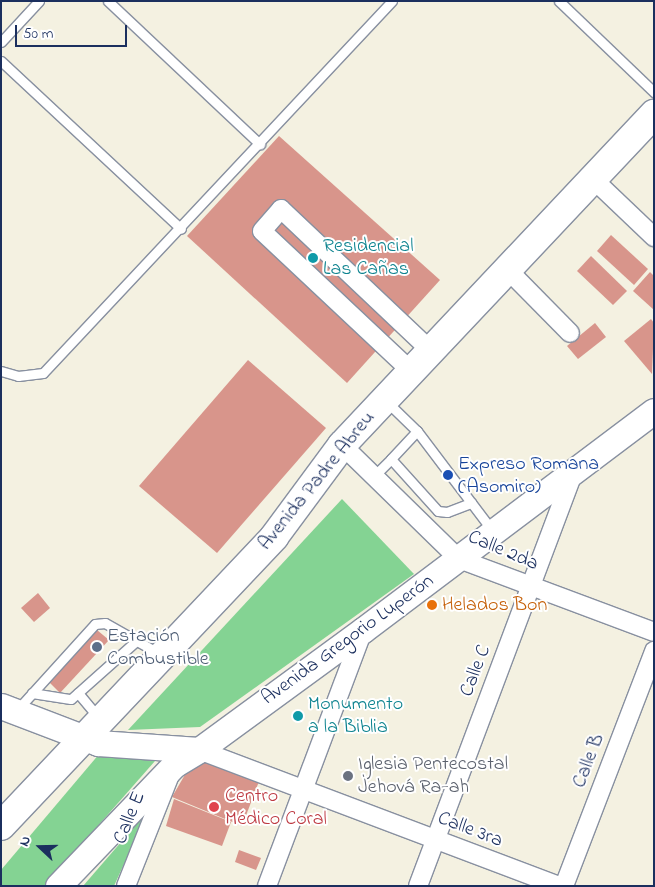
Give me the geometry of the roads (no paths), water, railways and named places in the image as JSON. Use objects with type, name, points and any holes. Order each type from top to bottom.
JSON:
[{"type":"main road","name":"Avenida Padre Abreu","points":[[1,826],[274,537],[342,445],[506,268],[654,114]]},
{"type":"main road","name":"Avenida Gregorio Luperón","points":[[58,886],[174,765],[199,750],[363,630],[654,411]]},
{"type":"main road","points":[[8,709],[93,729],[98,743],[199,750]]},
{"type":"street","points":[[592,178],[654,237]]},
{"type":"street","points":[[411,371],[262,230],[281,209],[430,351]]},
{"type":"street","points":[[506,268],[570,333]]},
{"type":"street","name":"Calle 2da","points":[[342,445],[459,558],[654,632]]},
{"type":"street","name":"Calle C","points":[[418,886],[574,470]]},
{"type":"street","points":[[267,886],[363,630]]},
{"type":"street","name":"Calle B","points":[[564,886],[654,651]]},
{"type":"street","name":"Calle 3ra","points":[[199,750],[558,886]]},
{"type":"street","name":"Calle E","points":[[126,886],[174,765]]},
{"type":"lane","points":[[1,42],[39,1]]},
{"type":"lane","points":[[108,1],[260,144]]},
{"type":"lane","points":[[1,370],[18,376],[43,373],[181,229],[392,1]]},
{"type":"lane","points":[[559,1],[654,92]]},
{"type":"lane","points":[[1,61],[181,229]]},
{"type":"lane","points":[[384,400],[417,431],[494,532]]},
{"type":"lane","points":[[373,477],[417,431]]},
{"type":"lane","points":[[390,459],[438,511],[447,512],[471,503]]},
{"type":"lane","points":[[8,709],[32,693],[95,624],[105,624],[163,655]]},
{"type":"lane","points":[[32,693],[66,700],[78,693],[136,641]]},
{"type":"lane","points":[[78,693],[93,729]]},
{"type":"place","name":"Residencial Las Cañas","points":[[313,258]]},
{"type":"place","name":"Expreso Romana (Asomiro)","points":[[448,475]]},
{"type":"place","name":"Helados Bon","points":[[432,605]]},
{"type":"place","name":"Estación Combustible","points":[[97,647]]},
{"type":"place","name":"Monumento a la Biblia","points":[[298,716]]},
{"type":"place","name":"Iglesia Pentecostal Jehová Ra-ah","points":[[348,776]]},
{"type":"place","name":"Centro Médico Coral","points":[[214,807]]}]
